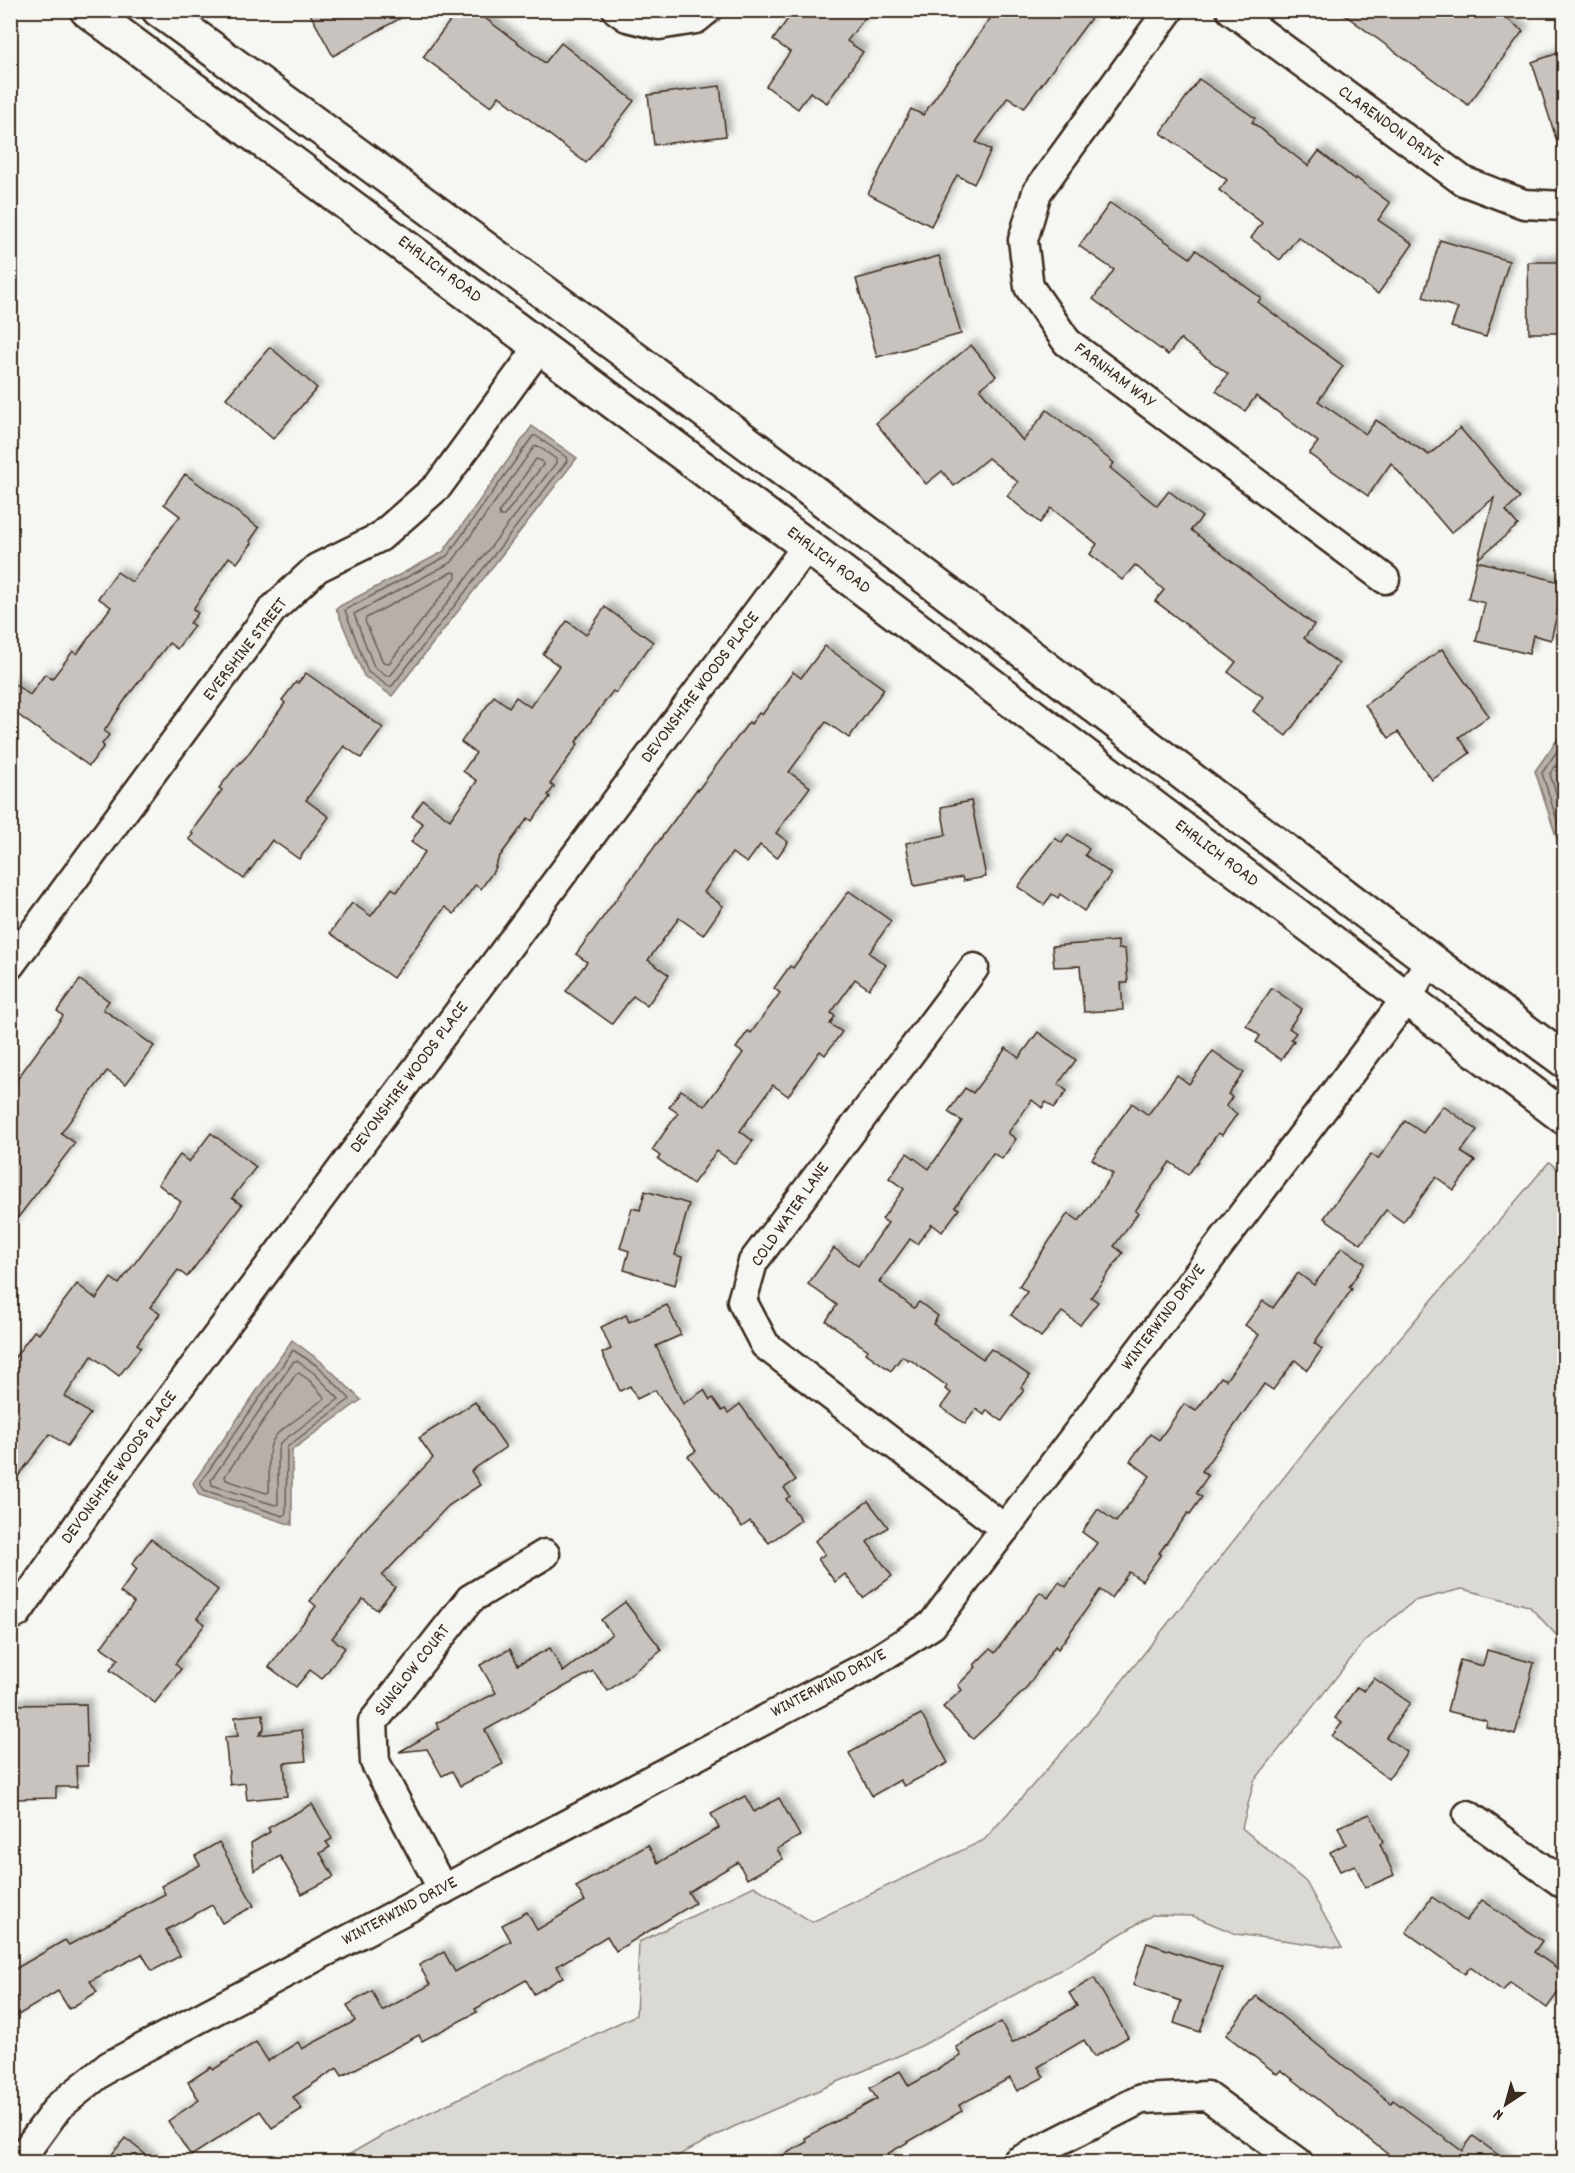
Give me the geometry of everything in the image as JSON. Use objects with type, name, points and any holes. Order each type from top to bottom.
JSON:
[{"type":"main road","name":"EHRLICH ROAD","points":[[87,10],[807,546],[1564,1117]]},
{"type":"main road","points":[[159,10],[687,398],[1564,1060]]},
{"type":"main road","points":[[418,255],[432,251],[444,253],[609,375],[657,396],[687,398]]},
{"type":"street","points":[[617,10],[627,17],[659,25],[696,19],[707,10]]},
{"type":"street","name":"FARNHAM WAY","points":[[1169,10],[1036,192],[1023,240],[1029,287],[1067,342],[1385,579]]},
{"type":"street","name":"CLARENDON DRIVE","points":[[1231,10],[1463,181],[1524,204],[1564,206]]},
{"type":"street","name":"EVERSHINE STREET","points":[[10,965],[272,610],[317,568],[380,537],[438,486],[540,346]]},
{"type":"street","name":"DEVONSHIRE WOODS PLACE","points":[[17,1613],[100,1493],[807,546]]},
{"type":"street","name":"WINTERWIND DRIVE","points":[[18,2163],[58,2107],[110,2066],[866,1667],[932,1624],[1406,999],[1430,961]]},
{"type":"street","name":"COLD WATER LANE","points":[[974,968],[753,1262],[742,1301],[765,1345],[1005,1529]]},
{"type":"street","name":"SUNGLOW COURT","points":[[443,1890],[375,1762],[373,1722],[470,1599],[545,1554]]},
{"type":"street","points":[[1468,1815],[1564,1884]]},
{"type":"street","points":[[1017,2163],[1141,2098],[1207,2096],[1298,2163]]},
{"type":"shaded area","points":[[1549,1162],[1564,1174],[1564,1538],[1562,1542],[1564,1543],[1564,1643],[1529,1606],[1462,1589],[1414,1601],[1365,1641],[1254,1781],[1242,1828],[1306,1882],[1342,1948],[1236,1934],[1193,1916],[1152,1915],[1071,1964],[921,2046],[731,2128],[666,2162],[336,2162],[388,2132],[636,2015],[639,1942],[754,1886],[812,1922],[984,1840],[1095,1715],[1316,1437]]},
{"type":"water","points":[[532,426],[577,458],[392,696],[364,676],[336,608],[443,552]]},
{"type":"water","points":[[1564,730],[1564,861],[1535,771]]},
{"type":"water","points":[[292,1340],[323,1363],[361,1400],[292,1450],[292,1525],[199,1495],[193,1483]]},
{"type":"building","points":[[308,10],[415,10],[333,56]]},
{"type":"building","points":[[458,10],[474,10],[545,63],[561,43],[634,101],[586,163],[499,96],[491,107],[423,57]]},
{"type":"building","points":[[794,10],[871,10],[847,41],[863,52],[827,103],[810,92],[798,109],[766,86],[790,52],[773,40]]},
{"type":"building","points":[[996,10],[1097,10],[1024,108],[1008,97],[976,142],[991,150],[974,184],[957,175],[931,226],[868,194],[911,109],[923,115]]},
{"type":"building","points":[[1338,10],[1495,10],[1523,31],[1468,105]]},
{"type":"building","points":[[1564,51],[1564,151],[1560,151],[1532,62]]},
{"type":"building","points":[[1199,79],[1255,118],[1252,122],[1308,166],[1319,151],[1355,180],[1356,178],[1390,203],[1378,220],[1413,244],[1378,294],[1298,237],[1280,260],[1251,238],[1262,223],[1219,190],[1227,180],[1161,133]]},
{"type":"building","points":[[720,86],[726,136],[654,145],[648,95]]},
{"type":"building","points":[[1110,203],[1190,258],[1196,250],[1261,298],[1258,302],[1343,366],[1318,401],[1366,434],[1376,420],[1429,455],[1460,428],[1520,498],[1506,511],[1518,525],[1478,559],[1494,498],[1451,533],[1391,463],[1368,496],[1309,454],[1318,442],[1256,396],[1245,411],[1216,391],[1228,374],[1180,339],[1168,355],[1093,299],[1114,270],[1079,246]]},
{"type":"building","points":[[1440,240],[1509,261],[1486,337],[1451,327],[1458,308],[1423,297]]},
{"type":"building","points":[[939,256],[961,334],[877,357],[856,279]]},
{"type":"building","points":[[1528,262],[1563,262],[1564,333],[1529,333]]},
{"type":"building","points":[[971,345],[996,376],[980,389],[1023,441],[1047,410],[1114,463],[1110,468],[1157,506],[1169,491],[1202,517],[1191,530],[1314,625],[1304,638],[1339,664],[1286,736],[1253,711],[1263,697],[1228,672],[1236,662],[1155,601],[1164,590],[1135,565],[1122,580],[1090,554],[1097,544],[1051,508],[1040,523],[1007,496],[1018,482],[988,458],[954,486],[942,471],[926,484],[876,423]]},
{"type":"building","points":[[270,347],[317,388],[273,439],[226,398]]},
{"type":"building","points":[[185,474],[259,528],[250,541],[252,543],[237,563],[229,557],[193,609],[198,613],[190,623],[194,626],[177,649],[169,643],[127,697],[104,731],[109,735],[89,766],[10,709],[10,681],[30,695],[45,674],[52,679],[73,651],[77,654],[111,607],[98,598],[117,572],[132,582],[180,516],[164,504]]},
{"type":"building","points":[[1477,561],[1564,583],[1551,640],[1533,635],[1529,654],[1476,641],[1485,603],[1468,599]]},
{"type":"building","points":[[605,607],[653,642],[616,693],[613,691],[606,700],[576,742],[578,744],[550,784],[554,787],[548,795],[550,797],[532,821],[528,818],[500,856],[496,867],[481,889],[475,885],[454,914],[445,907],[393,978],[330,933],[352,903],[371,916],[392,888],[397,892],[425,852],[411,842],[423,824],[412,816],[423,800],[450,820],[477,781],[463,771],[476,753],[461,742],[494,696],[509,707],[516,697],[530,707],[559,666],[543,654],[567,621],[586,635]]},
{"type":"building","points":[[825,646],[884,689],[849,738],[826,722],[789,772],[810,787],[776,833],[788,842],[777,858],[760,845],[747,863],[732,853],[704,892],[723,906],[703,935],[679,918],[648,960],[669,975],[647,1006],[633,996],[612,1024],[566,991],[587,962],[576,954],[749,722],[751,724],[759,713],[762,715],[793,672],[801,678]]},
{"type":"building","points":[[1442,649],[1489,716],[1459,737],[1470,753],[1432,780],[1398,732],[1389,738],[1365,705]]},
{"type":"building","points":[[306,673],[383,728],[361,758],[344,746],[306,800],[329,817],[299,859],[272,840],[244,879],[189,839],[193,834],[191,832],[222,790],[219,788],[246,757],[285,703],[282,700]]},
{"type":"building","points":[[971,801],[986,877],[963,881],[962,877],[914,886],[906,843],[946,835],[941,807]]},
{"type":"building","points":[[1068,834],[1089,849],[1085,855],[1111,874],[1084,911],[1060,894],[1058,898],[1052,894],[1044,905],[1018,887],[1055,838],[1062,843]]},
{"type":"building","points":[[849,891],[891,921],[869,953],[886,965],[869,989],[855,979],[831,1013],[835,1016],[830,1024],[842,1032],[825,1055],[820,1051],[788,1096],[773,1085],[740,1131],[753,1141],[735,1164],[717,1151],[693,1184],[658,1159],[660,1156],[652,1150],[678,1113],[669,1107],[681,1090],[705,1106],[743,1053],[736,1048],[748,1031],[751,1033],[780,993],[774,988],[790,966],[793,968]]},
{"type":"building","points":[[1118,941],[1118,949],[1125,949],[1128,983],[1121,983],[1123,1010],[1084,1012],[1080,966],[1054,967],[1052,946]]},
{"type":"building","points":[[80,980],[109,1001],[103,1009],[154,1046],[126,1084],[107,1071],[61,1133],[75,1143],[10,1228],[10,1089],[63,1016],[57,1011]]},
{"type":"building","points":[[1272,988],[1302,1009],[1289,1028],[1296,1033],[1291,1039],[1294,1041],[1281,1060],[1256,1042],[1260,1036],[1246,1025]]},
{"type":"building","points":[[1038,1032],[1076,1060],[1058,1084],[1067,1091],[1054,1108],[1046,1102],[1042,1108],[1032,1100],[1008,1133],[1016,1139],[1002,1159],[993,1153],[955,1207],[959,1209],[942,1232],[932,1224],[917,1244],[910,1239],[879,1282],[914,1308],[919,1302],[938,1316],[933,1324],[983,1359],[991,1349],[1030,1376],[1021,1388],[1024,1390],[1002,1421],[987,1410],[984,1415],[976,1409],[965,1424],[941,1407],[951,1393],[945,1389],[947,1386],[902,1356],[891,1371],[866,1353],[868,1350],[826,1321],[837,1305],[808,1284],[834,1248],[858,1266],[888,1223],[882,1219],[904,1189],[889,1178],[907,1153],[929,1169],[962,1121],[948,1112],[965,1088],[973,1093],[1006,1048],[1019,1058]]},
{"type":"building","points":[[1213,1051],[1244,1073],[1228,1094],[1232,1097],[1226,1106],[1237,1114],[1222,1135],[1218,1133],[1188,1175],[1170,1162],[1135,1211],[1138,1213],[1114,1246],[1123,1253],[1091,1297],[1098,1302],[1080,1325],[1062,1312],[1041,1337],[1011,1315],[1027,1292],[1019,1286],[1068,1213],[1079,1221],[1113,1174],[1092,1159],[1132,1103],[1148,1115],[1177,1075],[1189,1084]]},
{"type":"building","points":[[1443,1106],[1477,1130],[1461,1152],[1475,1161],[1454,1190],[1436,1177],[1403,1222],[1386,1210],[1361,1244],[1324,1218],[1371,1154],[1378,1159],[1405,1121],[1423,1133]]},
{"type":"building","points":[[211,1133],[256,1167],[232,1198],[242,1205],[187,1277],[178,1270],[150,1307],[160,1314],[137,1344],[141,1347],[119,1376],[92,1356],[65,1396],[90,1414],[67,1446],[50,1434],[10,1487],[10,1364],[34,1331],[39,1334],[77,1284],[96,1299],[111,1278],[119,1284],[181,1202],[158,1184],[180,1155],[189,1162]]},
{"type":"building","points":[[645,1191],[689,1204],[675,1255],[682,1257],[675,1285],[624,1270],[629,1251],[620,1248],[632,1208],[640,1210]]},
{"type":"building","points":[[1342,1247],[1365,1263],[1349,1287],[1352,1289],[1314,1343],[1322,1349],[1307,1370],[1295,1360],[1273,1390],[1264,1384],[1202,1471],[1208,1476],[1196,1493],[1202,1497],[1159,1553],[1161,1554],[1142,1581],[1129,1572],[1111,1598],[1100,1590],[1058,1649],[1055,1646],[1025,1690],[973,1739],[943,1707],[962,1690],[958,1685],[990,1649],[995,1653],[1040,1592],[1048,1598],[1059,1582],[1066,1587],[1097,1543],[1082,1532],[1098,1509],[1116,1522],[1150,1476],[1130,1461],[1150,1434],[1159,1440],[1184,1404],[1196,1411],[1221,1377],[1226,1380],[1259,1335],[1245,1325],[1263,1301],[1273,1308],[1298,1273],[1314,1285]]},
{"type":"building","points":[[667,1305],[681,1335],[656,1346],[683,1404],[704,1390],[710,1400],[713,1398],[722,1411],[725,1409],[728,1413],[740,1404],[796,1480],[784,1488],[790,1496],[786,1499],[801,1520],[769,1543],[750,1521],[742,1527],[688,1456],[696,1451],[655,1390],[637,1399],[630,1386],[620,1391],[602,1353],[611,1349],[601,1327],[626,1315],[629,1322]]},
{"type":"building","points":[[475,1402],[506,1447],[471,1471],[480,1485],[448,1506],[382,1576],[395,1587],[377,1610],[363,1599],[332,1638],[345,1648],[322,1679],[310,1670],[296,1687],[269,1667],[316,1606],[310,1601],[367,1527],[433,1458],[419,1438]]},
{"type":"building","points":[[868,1501],[888,1527],[867,1542],[892,1576],[863,1598],[845,1574],[835,1582],[818,1559],[825,1554],[815,1541]]},
{"type":"building","points":[[151,1539],[218,1590],[197,1618],[205,1624],[175,1664],[181,1669],[155,1703],[110,1670],[118,1659],[101,1647],[134,1603],[120,1592],[137,1569],[132,1564]]},
{"type":"building","points":[[625,1602],[662,1650],[608,1691],[593,1671],[485,1730],[503,1764],[460,1786],[452,1771],[442,1776],[427,1749],[399,1752],[439,1729],[436,1723],[496,1693],[480,1665],[510,1649],[518,1665],[550,1648],[563,1672],[612,1634],[601,1620]]},
{"type":"building","points":[[1487,1650],[1534,1663],[1515,1735],[1486,1727],[1487,1721],[1447,1711],[1460,1660],[1483,1666]]},
{"type":"building","points":[[1374,1678],[1410,1703],[1386,1737],[1407,1752],[1388,1779],[1332,1736],[1342,1723],[1335,1718],[1357,1687],[1364,1691]]},
{"type":"building","points":[[86,1704],[88,1766],[76,1766],[77,1787],[56,1787],[56,1798],[14,1799],[12,1705]]},
{"type":"building","points":[[263,1714],[264,1728],[259,1735],[302,1730],[306,1761],[284,1763],[287,1796],[247,1800],[245,1783],[230,1785],[225,1737],[238,1736],[235,1717]]},
{"type":"building","points":[[921,1714],[948,1763],[904,1786],[900,1780],[872,1796],[849,1753]]},
{"type":"building","points":[[745,1796],[754,1812],[779,1798],[800,1836],[777,1849],[783,1859],[747,1879],[738,1862],[688,1892],[695,1903],[616,1951],[607,1936],[557,1966],[563,1977],[534,1994],[526,1980],[475,2009],[477,2012],[422,2041],[419,2035],[342,2076],[337,2068],[293,2097],[302,2109],[272,2128],[260,2111],[191,2156],[168,2121],[199,2100],[188,2082],[211,2067],[213,2070],[256,2042],[268,2061],[298,2042],[302,2049],[355,2021],[347,2005],[372,1991],[382,2011],[430,1985],[419,1965],[444,1952],[455,1972],[511,1941],[502,1925],[527,1912],[537,1930],[585,1901],[576,1887],[648,1845],[658,1863],[719,1828],[711,1814]]},
{"type":"building","points":[[312,1804],[332,1839],[326,1842],[330,1847],[320,1853],[334,1877],[302,1894],[280,1856],[254,1871],[251,1843],[270,1832],[268,1828]]},
{"type":"building","points":[[1370,1814],[1383,1842],[1380,1844],[1394,1875],[1365,1888],[1355,1865],[1340,1871],[1330,1852],[1346,1844],[1338,1827]]},
{"type":"building","points":[[219,1842],[254,1906],[222,1923],[212,1905],[166,1930],[180,1956],[152,1971],[142,1954],[90,1981],[97,1992],[69,2009],[58,1991],[10,2020],[10,1972],[65,1940],[69,1945],[165,1894],[161,1886],[200,1865],[195,1856]]},
{"type":"building","points":[[1432,1897],[1466,1921],[1482,1900],[1542,1941],[1534,1952],[1564,1973],[1564,1984],[1547,2008],[1510,1982],[1503,1991],[1470,1967],[1465,1974],[1406,1932]]},
{"type":"building","points":[[1147,1943],[1222,1968],[1200,2032],[1174,2023],[1181,2001],[1133,1985]]},
{"type":"building","points":[[1094,1978],[1128,2037],[1094,2057],[1084,2040],[1038,2067],[1044,2077],[1017,2091],[1010,2078],[959,2105],[962,2111],[887,2154],[892,2163],[769,2163],[807,2142],[805,2138],[877,2099],[870,2088],[900,2071],[909,2086],[961,2056],[956,2047],[1001,2022],[1012,2043],[1077,2006],[1069,1993]]},
{"type":"building","points":[[1256,1996],[1391,2103],[1393,2100],[1462,2151],[1473,2136],[1509,2163],[1399,2163],[1281,2070],[1277,2074],[1226,2035]]},
{"type":"building","points":[[125,2138],[156,2163],[105,2163]]}]
